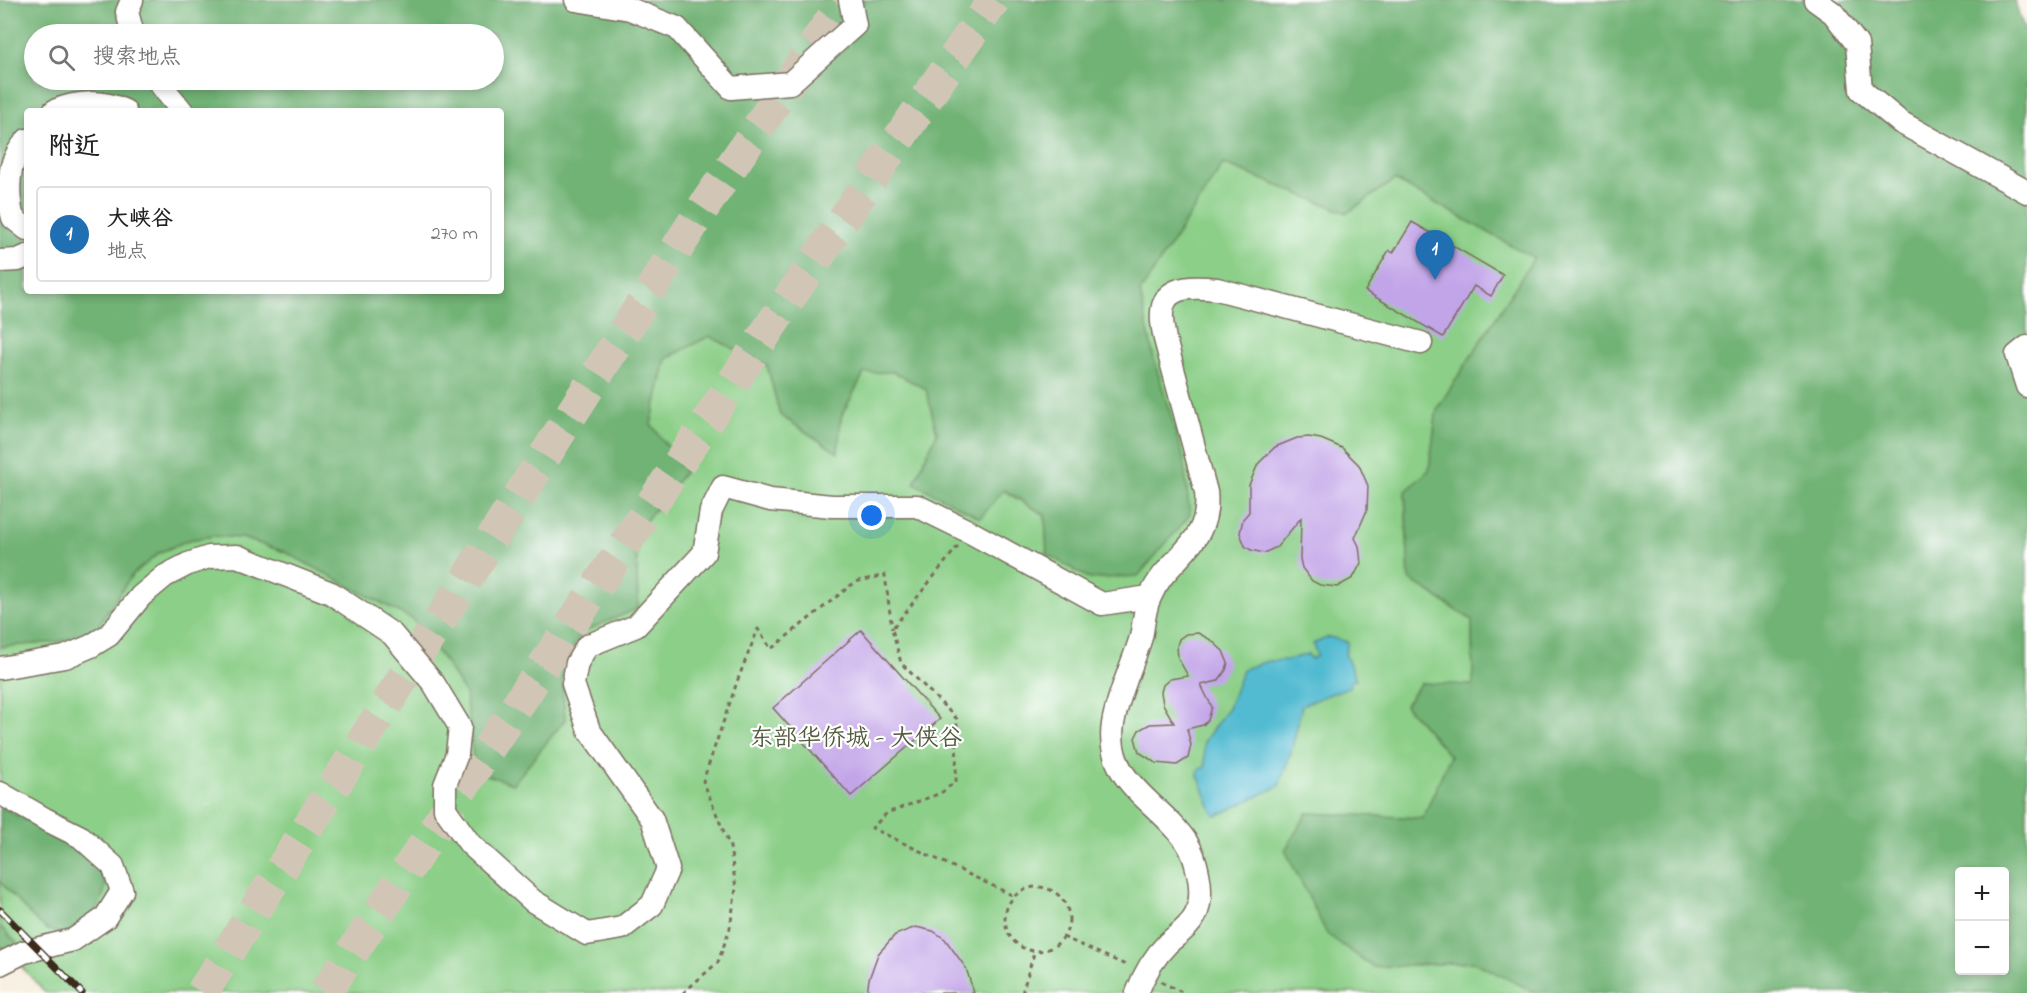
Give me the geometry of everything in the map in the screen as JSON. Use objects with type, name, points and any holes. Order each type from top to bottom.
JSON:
[{"type":"street","points":[[130,24],[127,12],[132,0]]},
{"type":"street","points":[[576,0],[630,9],[677,28],[731,88],[790,83],[855,25],[850,0]]},
{"type":"street","points":[[1815,0],[1833,13],[1857,44],[1861,90],[1900,122],[2027,192]]},
{"type":"street","points":[[165,90],[180,108]]},
{"type":"street","points":[[63,108],[88,103],[114,105],[120,108]]},
{"type":"street","points":[[24,144],[12,166],[10,204],[13,218],[24,227]]},
{"type":"street","points":[[0,261],[24,257]]},
{"type":"street","points":[[1141,983],[1155,958],[1168,943],[1187,928],[1196,914],[1200,898],[1197,870],[1187,843],[1122,772],[1116,757],[1113,739],[1113,723],[1141,637],[1149,597],[1192,543],[1207,516],[1206,492],[1165,339],[1163,306],[1167,298],[1175,292],[1189,287],[1217,289],[1421,343]]},
{"type":"street","points":[[2027,347],[2017,355],[2027,386]]},
{"type":"street","points":[[0,668],[65,657],[91,646],[109,635],[141,596],[165,576],[188,564],[209,557],[237,556],[332,593],[392,634],[434,684],[460,727],[456,754],[445,785],[445,809],[470,844],[533,902],[587,934],[622,928],[652,905],[668,869],[652,819],[589,730],[573,684],[577,663],[587,646],[636,626],[704,553],[711,511],[723,486],[770,500],[832,506],[917,506],[970,532],[1102,604],[1149,597]]},
{"type":"street","points":[[0,793],[81,837],[113,866],[122,891],[105,918],[73,940],[24,952],[0,964]]},
{"type":"path","points":[[892,629],[970,532]]},
{"type":"path","points":[[683,993],[718,962],[730,928],[736,888],[730,847],[704,781],[738,679],[758,629],[771,649],[855,582],[885,574],[892,629],[902,663],[957,719],[956,781],[941,793],[887,813],[872,828],[1014,896]]},
{"type":"path","points":[[1033,887],[1053,891],[1061,898],[1069,917],[1068,928],[1063,937],[1055,945],[1046,949],[1025,948],[1016,943],[1009,935],[1005,915],[1014,896],[1033,887]]},
{"type":"path","points":[[1063,937],[1141,983],[1184,993]]},
{"type":"path","points":[[1022,993],[1035,950]]},
{"type":"green space","points":[[0,0],[2014,0],[2027,36],[2027,993],[1537,993],[1474,962],[1373,967],[1327,934],[1285,850],[1307,813],[1423,818],[1450,756],[1405,705],[1421,683],[1473,685],[1472,620],[1409,579],[1405,492],[1429,470],[1437,409],[1534,258],[1395,180],[1347,213],[1223,164],[1140,292],[1154,360],[1183,456],[1190,515],[1138,576],[1090,579],[1047,554],[1045,515],[1004,490],[980,518],[914,483],[937,433],[926,389],[893,372],[864,373],[841,417],[838,453],[780,415],[767,365],[709,336],[666,359],[651,424],[685,471],[636,533],[638,608],[583,632],[561,664],[565,720],[513,784],[475,771],[465,693],[443,659],[412,619],[285,552],[242,538],[213,536],[188,540],[159,553],[132,575],[98,626],[77,637],[56,642],[0,647]]},
{"type":"green space","name":"东部华侨城 - 大侠谷","points":[[1223,163],[1347,213],[1395,180],[1535,258],[1437,409],[1429,470],[1405,492],[1409,579],[1472,620],[1473,686],[1421,683],[1405,705],[1450,756],[1423,818],[1307,813],[1373,967],[1474,962],[1537,993],[46,993],[0,944],[0,882],[47,930],[101,871],[79,852],[0,806],[0,647],[56,642],[77,637],[132,575],[159,553],[188,540],[213,536],[242,538],[285,552],[412,619],[443,659],[465,693],[475,771],[565,720],[561,664],[583,632],[638,608],[636,533],[685,471],[651,424],[666,358],[709,336],[767,365],[780,415],[837,452],[841,417],[864,373],[893,371],[927,389],[937,433],[914,483],[1003,490],[1045,515],[1047,554],[1090,579],[1154,360],[1140,292]]},
{"type":"green space","points":[[0,806],[83,854],[101,871],[105,880],[101,899],[89,918],[80,925],[63,933],[49,930],[32,916],[0,882]]},
{"type":"green space","points":[[0,926],[18,944],[0,952]]},
{"type":"water","points":[[1329,637],[1348,642],[1345,654],[1356,679],[1349,683],[1351,686],[1302,705],[1292,749],[1279,786],[1216,816],[1198,775],[1199,769],[1205,768],[1204,742],[1229,706],[1243,669],[1268,661],[1288,660],[1308,654],[1311,659],[1317,656],[1313,644]]},
{"type":"building","points":[[1412,222],[1503,275],[1491,296],[1474,286],[1443,337],[1365,291],[1389,250],[1393,253]]},
{"type":"building","points":[[1297,438],[1321,439],[1342,448],[1359,465],[1368,486],[1367,510],[1355,538],[1359,546],[1361,563],[1353,578],[1337,587],[1320,585],[1312,581],[1302,568],[1300,559],[1301,518],[1277,547],[1264,553],[1245,546],[1240,533],[1243,519],[1249,512],[1249,485],[1258,464],[1275,447]]},
{"type":"building","points":[[861,630],[940,719],[851,796],[773,708]]},
{"type":"building","points":[[1198,633],[1211,640],[1223,651],[1228,663],[1226,670],[1218,681],[1201,685],[1212,707],[1208,720],[1203,725],[1187,729],[1191,745],[1188,758],[1177,765],[1156,763],[1139,752],[1135,738],[1139,730],[1150,724],[1174,723],[1163,704],[1161,692],[1163,685],[1170,679],[1188,676],[1178,658],[1177,646],[1179,639],[1186,634]]},
{"type":"building","points":[[916,927],[933,931],[945,939],[966,968],[974,993],[867,993],[869,979],[878,954],[895,935]]},
{"type":"tunnel","points":[[202,993],[701,211],[845,0]]},
{"type":"tunnel","points":[[325,993],[786,303],[994,0]]},
{"type":"railway","points":[[0,910],[82,993]]},
{"type":"place","name":"大峡谷","points":[[1435,280]]}]
